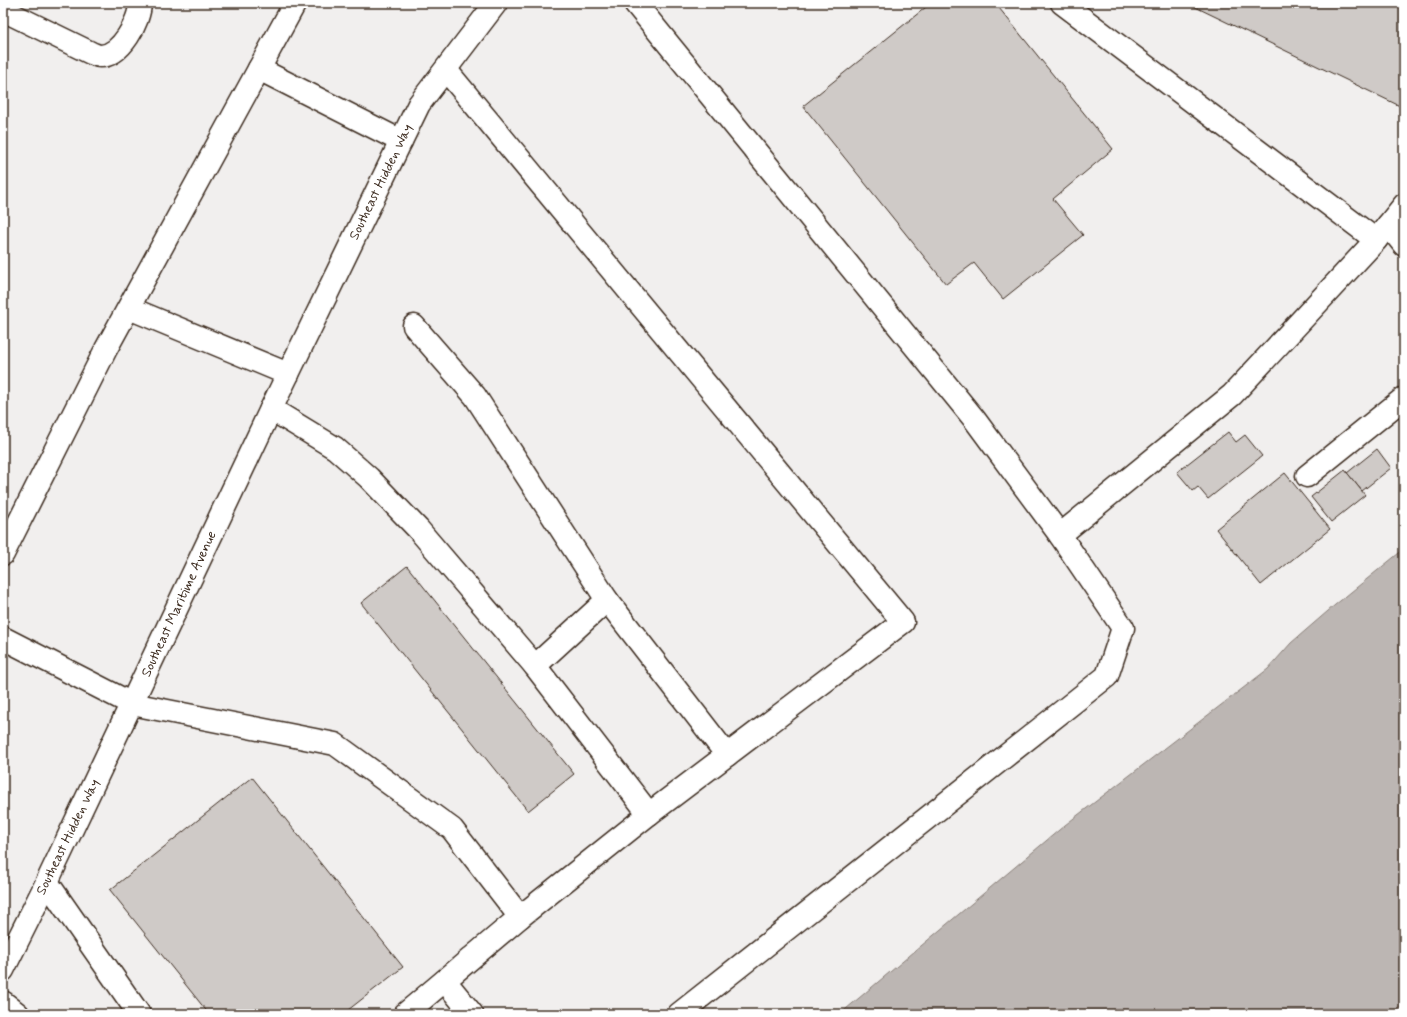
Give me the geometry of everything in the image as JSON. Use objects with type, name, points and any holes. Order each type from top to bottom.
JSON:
[{"type":"lane","points":[[3,10],[100,56],[113,52],[130,34],[140,11],[140,3]]},
{"type":"lane","points":[[3,554],[106,349],[295,3]]},
{"type":"lane","name":"Southeast Hidden Way","points":[[288,374],[419,104],[496,3]]},
{"type":"lane","points":[[635,3],[975,420],[1060,535],[1123,628],[1107,676],[679,1014]]},
{"type":"lane","points":[[1062,3],[1382,232],[1404,245]]},
{"type":"lane","points":[[259,69],[401,141]]},
{"type":"lane","points":[[405,1014],[520,917],[649,814],[903,622],[446,70]]},
{"type":"lane","points":[[1060,535],[1232,394],[1382,232],[1404,205]]},
{"type":"lane","points":[[129,308],[288,374]]},
{"type":"lane","points":[[414,326],[475,396],[607,600],[727,755]]},
{"type":"lane","name":"Southeast Maritime Avenue","points":[[132,704],[288,374]]},
{"type":"lane","points":[[1307,476],[1404,398]]},
{"type":"lane","points":[[271,409],[335,448],[369,478],[418,529],[535,666],[649,814]]},
{"type":"lane","points":[[535,666],[607,600]]},
{"type":"lane","points":[[3,638],[132,704],[335,744],[452,829],[520,917]]},
{"type":"lane","name":"Southeast Hidden Way","points":[[3,970],[132,704]]},
{"type":"lane","points":[[47,882],[139,1014]]},
{"type":"lane","points":[[445,981],[472,1014]]},
{"type":"lane","points":[[3,1002],[18,1014]]},
{"type":"shaded area","points":[[3,3],[1404,3],[1404,549],[1291,643],[1268,669],[1065,825],[840,1014],[3,1014]]},
{"type":"shaded area","points":[[1404,549],[1404,1014],[840,1014],[1065,825],[1268,669],[1291,643]]},
{"type":"building","points":[[931,3],[995,3],[1113,149],[1053,199],[1083,235],[1003,299],[974,263],[946,284],[803,106]]},
{"type":"building","points":[[1187,3],[1404,3],[1404,108]]},
{"type":"building","points":[[1228,432],[1236,442],[1245,435],[1262,456],[1208,499],[1198,487],[1193,491],[1177,472]]},
{"type":"building","points":[[1377,449],[1391,468],[1362,491],[1347,473]]},
{"type":"building","points":[[1345,470],[1365,495],[1331,522],[1311,497]]},
{"type":"building","points":[[1285,473],[1330,529],[1261,585],[1216,529]]},
{"type":"building","points":[[407,566],[574,774],[528,811],[361,603]]},
{"type":"building","points":[[252,777],[403,967],[343,1014],[209,1014],[110,890]]}]
